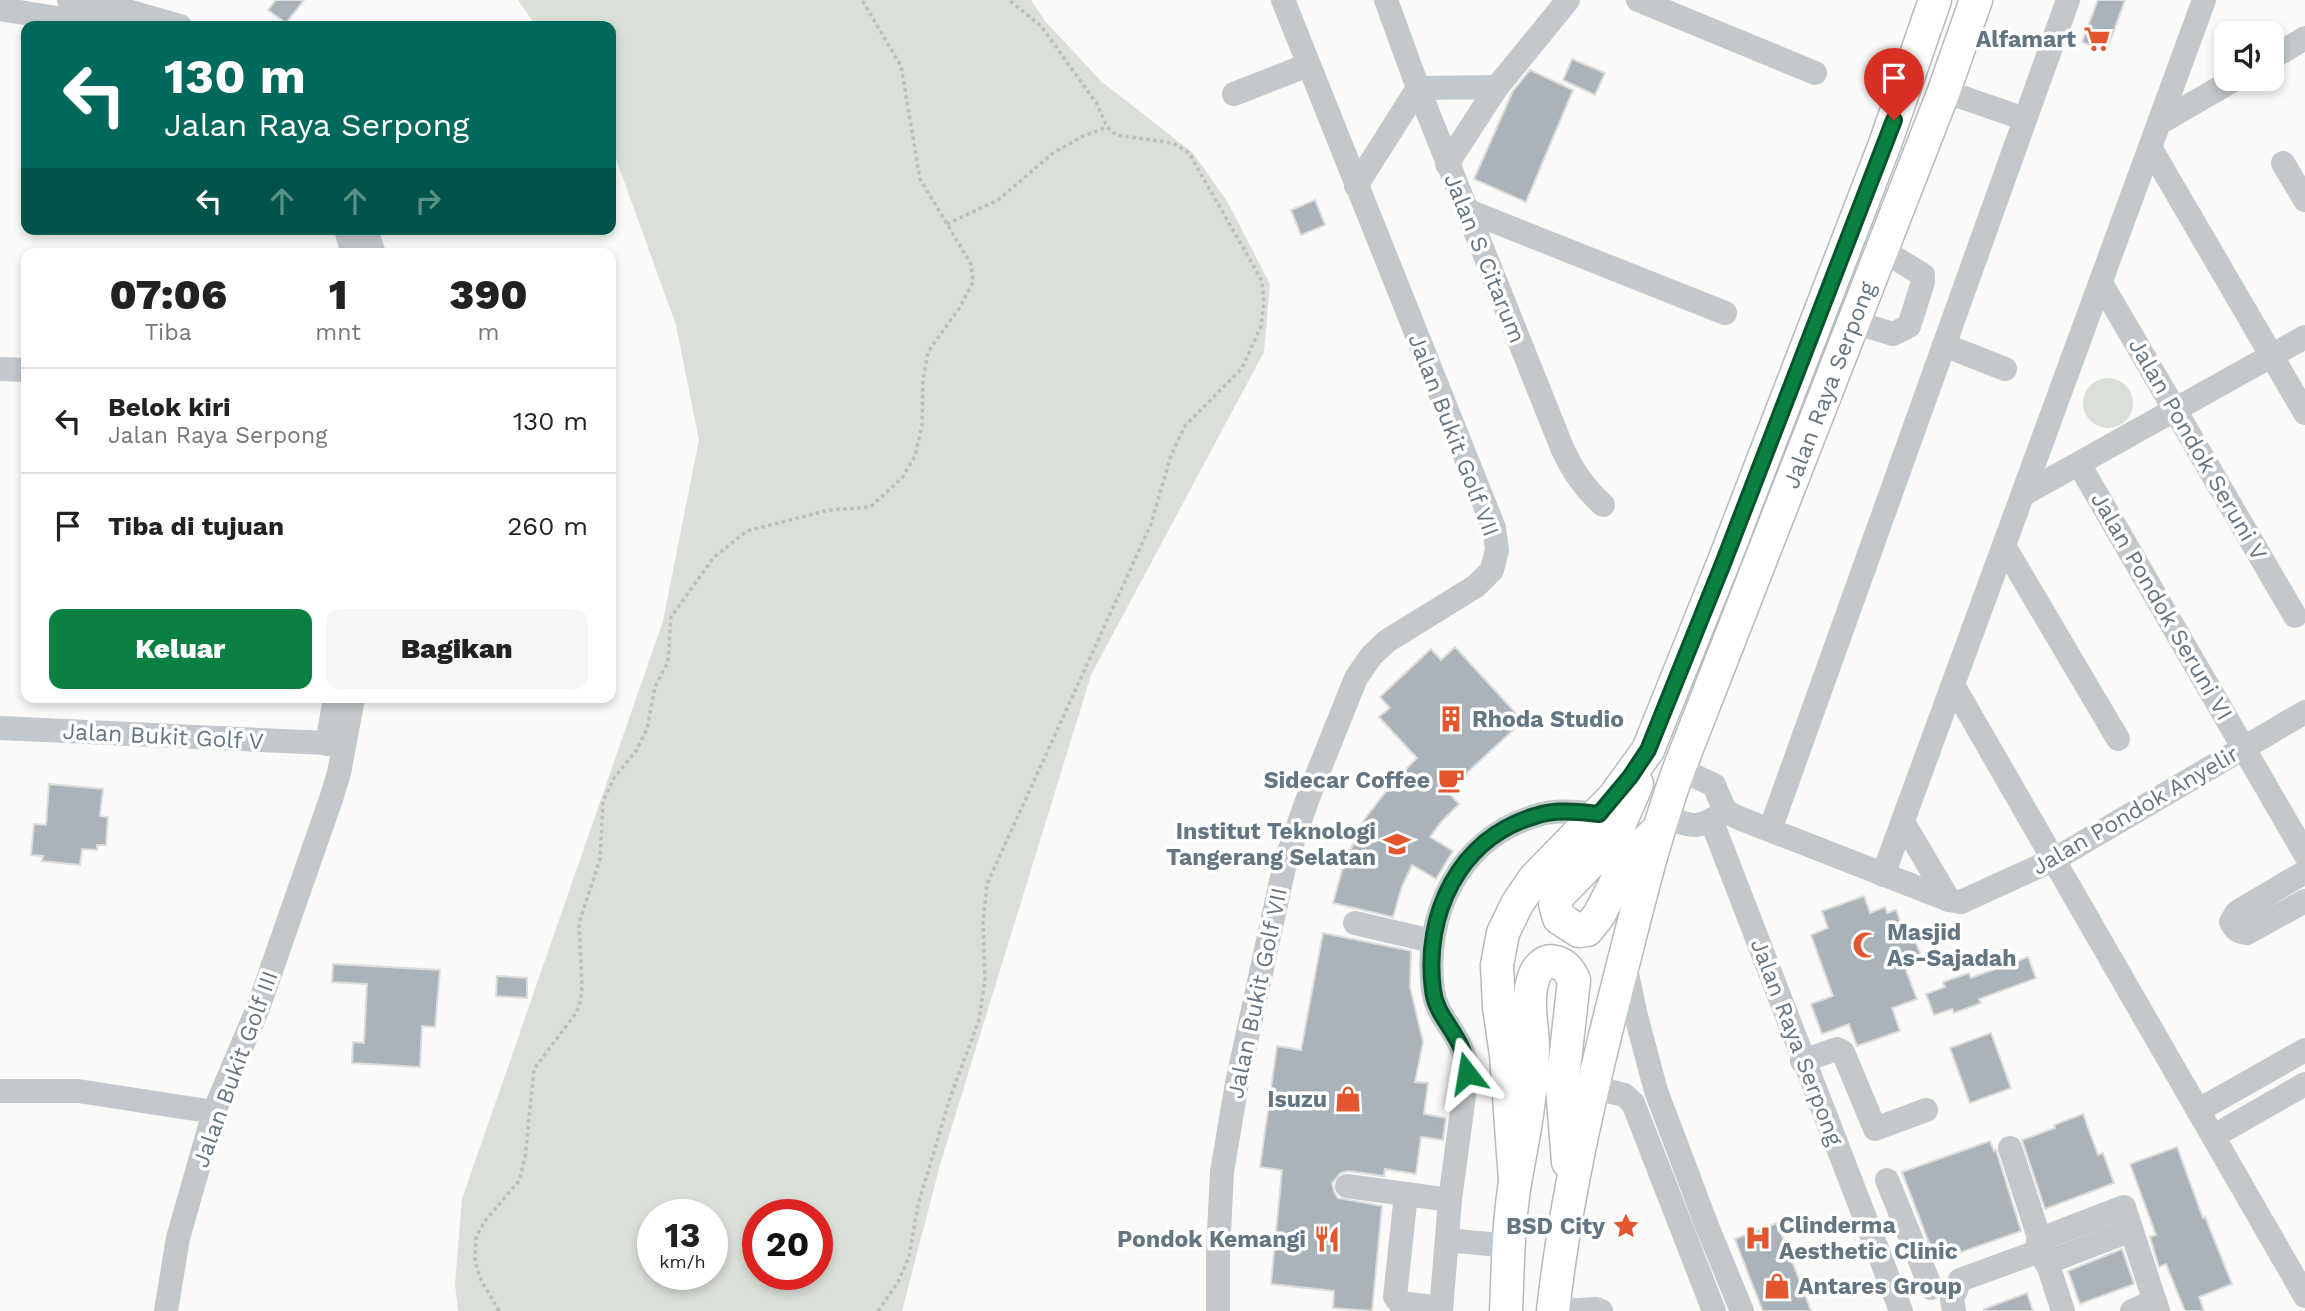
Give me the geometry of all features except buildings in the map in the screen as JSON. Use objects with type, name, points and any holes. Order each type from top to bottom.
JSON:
[{"type":"main road","name":"Jalan Raya Serpong","points":[[1515,1181],[1506,1055],[1499,1007],[1497,965],[1503,933],[1517,904],[1534,879],[1553,857],[1599,814],[1630,777],[1648,750],[1885,144],[1935,0]]},
{"type":"main road","name":"Jalan Raya Serpong","points":[[1553,1311],[1558,1264],[1592,1087],[1659,823],[1944,92],[1976,0]]},
{"type":"main road","points":[[1648,750],[1630,803],[1617,830],[1558,897],[1555,904],[1559,918],[1579,931],[1587,930],[1599,915],[1629,856],[1659,823]]},
{"type":"main road","points":[[1506,1311],[1515,1181],[1527,1125],[1531,1086],[1532,982],[1539,966],[1547,962],[1556,962],[1571,972],[1574,980],[1562,1087],[1572,1192]]},
{"type":"street","points":[[69,0],[124,10],[162,21]]},
{"type":"street","name":"Jalan Bukit Golf VII","points":[[1218,1311],[1222,1172],[1237,1083],[1284,863],[1309,794],[1350,689],[1371,656],[1387,641],[1476,586],[1492,570],[1497,550],[1494,528],[1283,0]]},
{"type":"street","name":"Jalan S Citarum","points":[[1386,0],[1447,164],[1563,450],[1580,481],[1603,505]]},
{"type":"street","points":[[1447,164],[1497,87],[1568,0]]},
{"type":"street","points":[[1638,0],[1815,73]]},
{"type":"street","points":[[1770,830],[2068,0]]},
{"type":"street","points":[[1883,875],[2204,0]]},
{"type":"street","points":[[0,9],[76,21]]},
{"type":"street","points":[[2284,51],[2305,38]]},
{"type":"street","points":[[1234,94],[1308,65]]},
{"type":"street","points":[[1356,186],[1418,88],[1497,87]]},
{"type":"street","points":[[2161,122],[2214,91]]},
{"type":"street","points":[[1944,92],[2025,119]]},
{"type":"street","points":[[2151,149],[2305,413]]},
{"type":"street","points":[[2283,163],[2305,200]]},
{"type":"street","points":[[1466,210],[1725,313]]},
{"type":"street","points":[[1854,322],[1893,334],[1909,326],[1923,275],[1882,250]]},
{"type":"street","name":"Jalan Pondok Seruni V","points":[[2101,283],[2295,616]]},
{"type":"street","points":[[2024,494],[2305,337]]},
{"type":"street","points":[[1944,345],[2006,369]]},
{"type":"street","points":[[0,369],[21,370]]},
{"type":"street","name":"Jalan Pondok Seruni VI","points":[[2079,464],[2305,854]]},
{"type":"street","points":[[2004,546],[2118,739]]},
{"type":"street","points":[[1953,685],[2305,1296]]},
{"type":"street","name":"Jalan Bukit Golf III","points":[[319,831],[317,795],[334,703]]},
{"type":"street","name":"Jalan Bukit Golf III","points":[[166,1311],[178,1238],[214,1112],[258,1008],[319,831],[338,773],[352,703]]},
{"type":"street","name":"Jalan Pondok Anyelir","points":[[1958,908],[2055,859],[2305,712]]},
{"type":"street","name":"Jalan Bukit Golf V","points":[[0,728],[327,743]]},
{"type":"street","points":[[1679,769],[1714,785],[1719,809]]},
{"type":"street","points":[[1719,809],[1958,908]]},
{"type":"street","points":[[1659,823],[1698,827],[1719,809]]},
{"type":"street","name":"Jalan Raya Serpong","points":[[1719,809],[1802,1061],[1898,1305]]},
{"type":"street","points":[[1406,1194],[1395,1297],[1401,1303],[1441,1309],[1450,1200],[1467,1059],[1433,993],[1432,941],[1437,914],[1458,873],[1485,843],[1501,831],[1537,815],[1560,811],[1599,814]]},
{"type":"street","points":[[1903,822],[1958,908]]},
{"type":"street","points":[[2305,872],[2237,912],[2231,922],[2234,928],[2247,933],[2305,901]]},
{"type":"street","points":[[1355,923],[1432,941]]},
{"type":"street","points":[[1624,960],[1635,1012],[1696,1231],[1714,1311]]},
{"type":"street","points":[[1802,1061],[1837,1049],[1843,1052],[1875,1129],[1926,1110]]},
{"type":"street","points":[[2199,1110],[2305,1050]]},
{"type":"street","points":[[2214,1136],[2305,1084]]},
{"type":"street","points":[[1592,1087],[1624,1095],[1633,1102],[1696,1231],[1742,1311]]},
{"type":"street","points":[[0,1091],[78,1091],[214,1112]]},
{"type":"street","points":[[2010,1148],[2063,1311]]},
{"type":"street","points":[[1888,1180],[1931,1289]]},
{"type":"street","points":[[1347,1186],[1450,1200]]},
{"type":"street","points":[[1898,1305],[1931,1289],[2042,1251],[2124,1207],[2148,1308]]},
{"type":"street","points":[[1447,1240],[1509,1246]]},
{"type":"street","points":[[1954,1311],[1952,1299],[1960,1280]]},
{"type":"street","points":[[1563,1311],[1601,1311]]},
{"type":"path","points":[[499,1311],[481,1280],[475,1262],[476,1237],[485,1221],[519,1181],[525,1158],[534,1069],[576,1013],[580,1003],[582,986],[579,923],[600,859],[603,801],[614,778],[636,751],[647,729],[654,687],[667,662],[671,617],[714,557],[747,531],[829,510],[870,507],[902,478],[915,456],[922,425],[923,379],[928,352],[960,307],[973,282],[971,264],[920,179],[901,66],[862,0]]},
{"type":"path","points":[[878,1311],[898,1282],[909,1257],[918,1205],[950,1098],[979,1020],[985,979],[983,923],[987,884],[1152,524],[1171,455],[1185,426],[1242,368],[1261,327],[1264,304],[1262,281],[1189,153],[1173,143],[1116,135],[1107,127],[1097,104],[1041,26],[1009,0]]},
{"type":"path","points":[[947,224],[998,200],[1053,153],[1083,136],[1107,127]]},
{"type":"shaded area","points":[[518,0],[1031,0],[1045,21],[1102,82],[1193,153],[1227,201],[1270,284],[1264,352],[1091,675],[940,1165],[902,1311],[458,1311],[455,1284],[462,1199],[663,621],[699,440],[676,325],[616,159],[616,21],[533,21]]},
{"type":"shaded area","points":[[2108,378],[2126,385],[2133,403],[2126,421],[2108,428],[2090,421],[2083,403],[2090,385]]},
{"type":"place","name":"Alfamart","points":[[2097,39]]},
{"type":"place","name":"Rhoda Studio","points":[[1451,719]]},
{"type":"place","name":"Sidecar Coffee","points":[[1451,780]]},
{"type":"place","name":"Institut Teknologi Tangerang Selatan","points":[[1397,844]]},
{"type":"place","name":"Masjid As-Sajadah","points":[[1866,945]]},
{"type":"place","name":"Isuzu","points":[[1348,1099]]},
{"type":"place","name":"BSD City","points":[[1626,1226]]},
{"type":"place","name":"Clinderma Aesthetic Clinic","points":[[1758,1238]]},
{"type":"place","name":"Pondok Kemangi","points":[[1327,1239]]},
{"type":"place","name":"Antares Group","points":[[1777,1286]]},
{"type":"route","points":[[1467,1073],[1467,1059],[1461,1044],[1433,993],[1432,941],[1437,914],[1447,891],[1458,873],[1485,843],[1516,823],[1537,815],[1560,811],[1599,814],[1630,777],[1648,750],[1894,120]]}]
